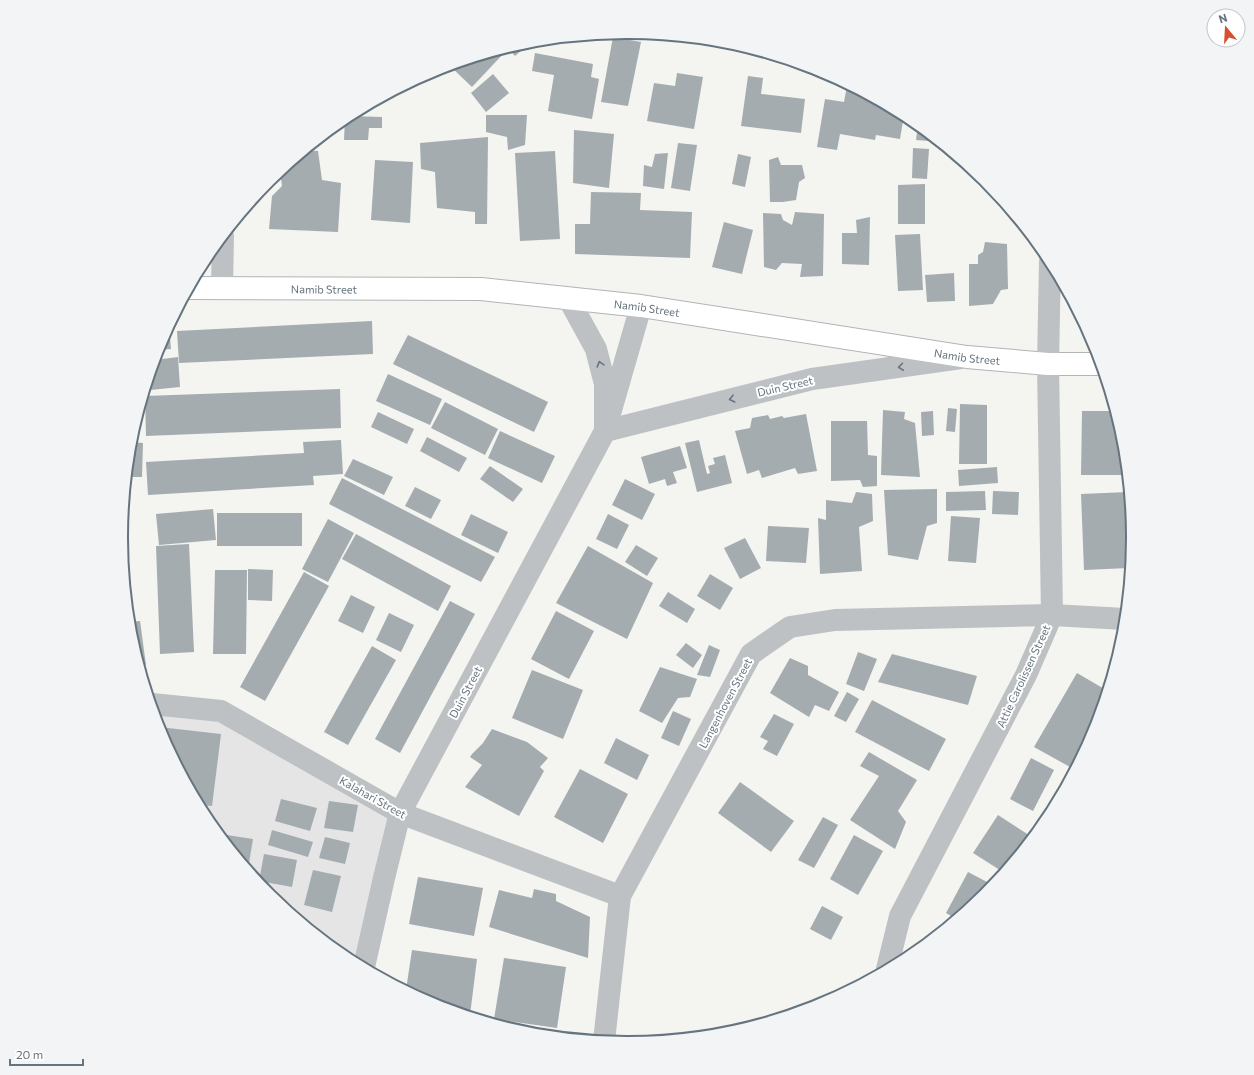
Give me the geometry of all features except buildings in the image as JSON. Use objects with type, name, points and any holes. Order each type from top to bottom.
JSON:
[{"type":"street","points":[[222,288],[224,246]]},
{"type":"street","name":"Attie Carolissen Street","points":[[889,961],[900,916],[1026,675],[1052,615],[1048,364],[1050,274]]},
{"type":"street","name":"Namib Street","points":[[195,288],[481,289],[641,306],[967,357],[1048,364],[1094,364]]},
{"type":"street","points":[[568,298],[596,349],[605,384],[605,430]]},
{"type":"street","name":"Duin Street","points":[[365,961],[400,813],[605,430],[641,306]]},
{"type":"street","name":"Duin Street","points":[[605,430],[812,380],[967,357]]},
{"type":"street","name":"Langenhoven Street","points":[[605,1035],[620,896],[751,654],[790,627],[835,620],[1052,615],[1119,618]]},
{"type":"street","name":"Kalahari Street","points":[[157,705],[221,711],[400,813],[620,896]]},
{"type":"shaded area","points":[[157,705],[221,711],[400,813],[365,961],[324,933],[298,912],[252,866],[232,841],[195,787],[166,728]]}]
